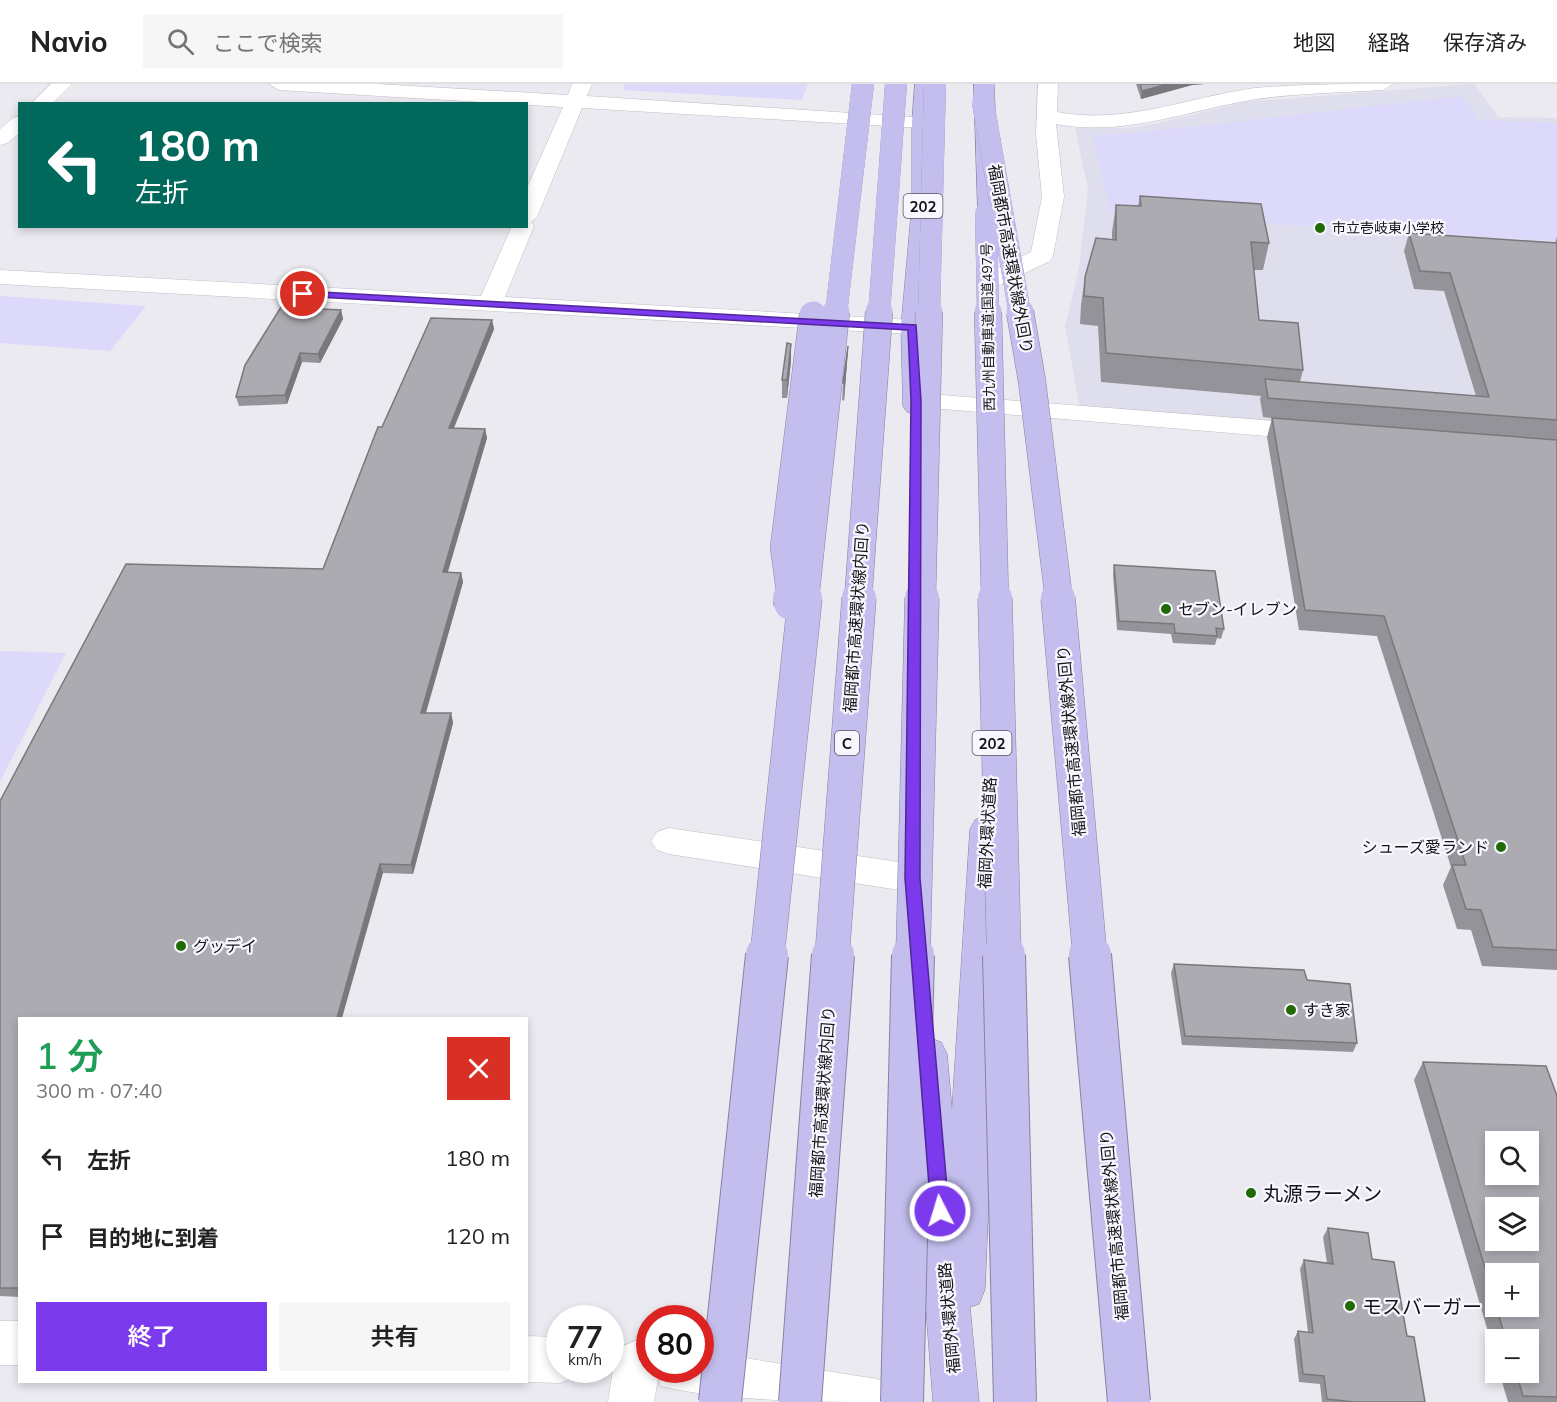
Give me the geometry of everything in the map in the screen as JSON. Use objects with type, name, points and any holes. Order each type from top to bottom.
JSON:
[{"type":"highway","points":[[720,1402],[849,187],[863,84]]},
{"type":"highway","name":"福岡都市高速環状線内回り","points":[[801,1402],[896,84]]},
{"type":"highway","name":"福岡外環状道路","points":[[925,84],[922,122],[923,204],[913,327],[916,401],[912,878],[956,1402]]},
{"type":"highway","points":[[902,1402],[935,84]]},
{"type":"highway","name":"福岡外環状道路","points":[[956,1402],[1005,489],[1002,410],[986,183],[989,92]]},
{"type":"highway","name":"西九州自動車道;国道497号","points":[[989,92],[992,479],[1015,1402]]},
{"type":"highway","name":"福岡都市高速環状線外回り","points":[[989,92],[1054,547],[1129,1402]]},
{"type":"street","points":[[42,102],[62,84]]},
{"type":"street","points":[[279,84],[578,93],[922,122]]},
{"type":"street","points":[[992,280],[1042,256],[1053,197],[1046,134],[1048,84]]},
{"type":"street","points":[[1047,116],[1066,121],[1127,121],[1146,119],[1237,96],[1383,84]]},
{"type":"street","points":[[528,212],[578,93]]},
{"type":"street","points":[[0,139],[18,124]]},
{"type":"street","points":[[490,304],[522,228]]},
{"type":"street","points":[[0,278],[913,327]]},
{"type":"street","points":[[916,401],[1002,410],[1334,434]]},
{"type":"street","points":[[669,842],[912,878]]},
{"type":"street","points":[[0,1343],[18,1343]]},
{"type":"street","points":[[528,1359],[546,1360]]},
{"type":"street","points":[[714,1381],[877,1402]]},
{"type":"shaded area","points":[[625,84],[808,84],[802,100],[623,90]]},
{"type":"shaded area","name":"市立壱岐東小学校","points":[[1475,84],[1498,117],[1557,118],[1557,442],[1080,408],[1065,327],[1079,268],[1088,189],[1075,128],[1128,128],[1155,124],[1244,102]]},
{"type":"shaded area","points":[[1461,96],[1480,120],[1557,123],[1557,241],[1110,214],[1093,135],[1137,133]]},
{"type":"shaded area","points":[[0,296],[146,306],[110,351],[0,343]]},
{"type":"shaded area","points":[[0,651],[66,653],[0,782]]},
{"type":"building","points":[[1140,84],[1168,84],[1142,91]]},
{"type":"building","points":[[1140,196],[1261,204],[1269,243],[1251,242],[1259,320],[1298,323],[1303,370],[1106,353],[1103,298],[1084,296],[1085,277],[1096,238],[1116,240],[1116,205],[1141,206]]},
{"type":"building","points":[[1409,233],[1557,243],[1557,420],[1268,398],[1265,379],[1489,397],[1450,273],[1420,271]]},
{"type":"building","points":[[281,307],[341,310],[318,354],[300,353],[285,395],[236,397],[245,365]]},
{"type":"building","name":"グッデイ","points":[[431,318],[492,320],[449,428],[485,429],[443,572],[461,573],[421,713],[451,713],[411,865],[380,864],[337,1017],[18,1017],[18,1288],[0,1288],[0,801],[126,564],[323,569],[378,427],[382,427]]},
{"type":"building","points":[[787,343],[791,344],[787,380],[782,380]]},
{"type":"building","points":[[1272,418],[1557,440],[1557,950],[1493,947],[1481,910],[1466,909],[1452,865],[1466,865],[1384,616],[1305,610]]},
{"type":"building","name":"セブン-イレブン","points":[[1114,565],[1215,571],[1224,629],[1216,628],[1217,636],[1175,633],[1174,624],[1119,621]]},
{"type":"building","points":[[1174,964],[1304,970],[1307,980],[1350,984],[1357,1043],[1185,1036]]},
{"type":"building","points":[[1423,1062],[1546,1066],[1557,1096],[1557,1397],[1523,1396],[1519,1383],[1539,1383],[1539,1329],[1503,1329],[1499,1317],[1539,1317],[1539,1263],[1485,1263],[1485,1268]]},
{"type":"building","name":"モスバーガー","points":[[1328,1228],[1368,1233],[1372,1259],[1394,1262],[1407,1336],[1414,1337],[1425,1402],[1354,1402],[1327,1399],[1324,1376],[1303,1374],[1298,1331],[1313,1333],[1304,1260],[1333,1264]]},
{"type":"place","name":"市立壱岐東小学校","points":[[1320,228]]},
{"type":"place","name":"セブン-イレブン","points":[[1166,609]]},
{"type":"place","name":"シューズ愛ランド","points":[[1501,847]]},
{"type":"place","name":"グッデイ","points":[[181,946]]},
{"type":"place","name":"すき家","points":[[1291,1010]]},
{"type":"place","name":"丸源ラーメン","points":[[1251,1193]]},
{"type":"place","name":"モスバーガー","points":[[1350,1306]]},
{"type":"route","points":[[303,294],[913,327],[916,401],[912,878],[940,1211]]}]
